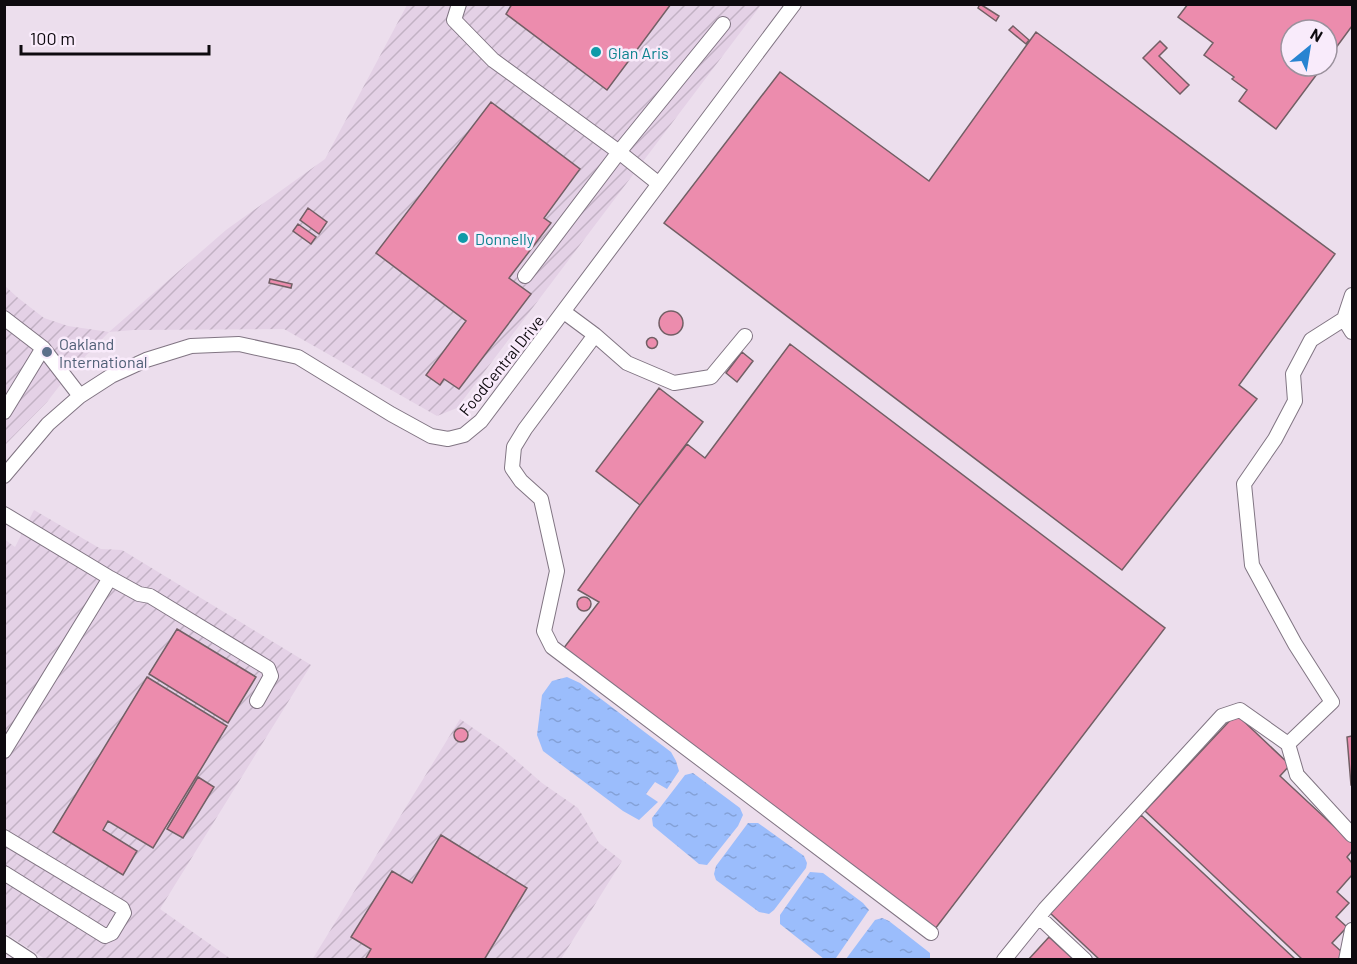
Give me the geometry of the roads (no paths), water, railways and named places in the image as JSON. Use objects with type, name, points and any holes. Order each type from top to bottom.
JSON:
[{"type":"street","points":[[459,4],[454,20],[494,60],[659,184]]},
{"type":"street","name":"FoodCentral Drive","points":[[4,476],[48,424],[80,396],[111,376],[146,360],[191,346],[239,344],[298,357],[431,436],[448,439],[464,435],[481,421],[791,6]]},
{"type":"street","points":[[525,276],[619,153],[723,24]]},
{"type":"street","points":[[1288,744],[1332,702],[1295,644],[1252,565],[1244,484],[1275,439],[1295,401],[1293,374],[1311,340],[1344,319],[1353,295]]},
{"type":"street","points":[[564,312],[627,363],[674,383],[711,377],[745,336]]},
{"type":"street","points":[[4,318],[43,348],[80,396]]},
{"type":"street","points":[[1344,319],[1353,332]]},
{"type":"street","points":[[595,335],[514,447],[512,468],[520,481],[541,499],[557,571],[544,632],[552,647],[931,933]]},
{"type":"street","points":[[4,412],[43,348]]},
{"type":"street","points":[[4,514],[110,578],[139,594],[150,596],[268,668],[271,676],[257,701]]},
{"type":"street","points":[[4,751],[110,578]]},
{"type":"street","points":[[1004,960],[1039,916],[1222,716],[1240,710],[1288,744],[1297,775],[1353,835]]},
{"type":"street","points":[[4,837],[122,908],[124,913],[112,933],[105,936],[4,873]]},
{"type":"street","points":[[1039,916],[1085,960]]},
{"type":"street","points":[[1346,960],[1353,930]]},
{"type":"street","points":[[4,943],[30,960]]},
{"type":"water","points":[[567,677],[580,683],[671,752],[676,761],[679,771],[667,789],[655,782],[646,794],[658,802],[639,820],[623,811],[543,751],[537,735],[542,695],[552,681]]},
{"type":"water","points":[[693,773],[740,808],[743,815],[738,826],[707,865],[699,864],[653,826],[652,818],[685,775]]},
{"type":"water","points":[[748,823],[758,823],[804,856],[807,863],[806,868],[769,914],[759,912],[716,880],[714,874],[716,866]]},
{"type":"water","points":[[810,872],[823,873],[869,910],[836,958],[824,959],[780,924],[780,915]]},
{"type":"water","points":[[882,918],[930,953],[930,959],[846,959],[875,920]]},
{"type":"place","name":"Glan Aris","points":[[596,52]]},
{"type":"place","name":"Donnelly","points":[[463,238]]},
{"type":"place","name":"Oakland International","points":[[47,352]]}]
